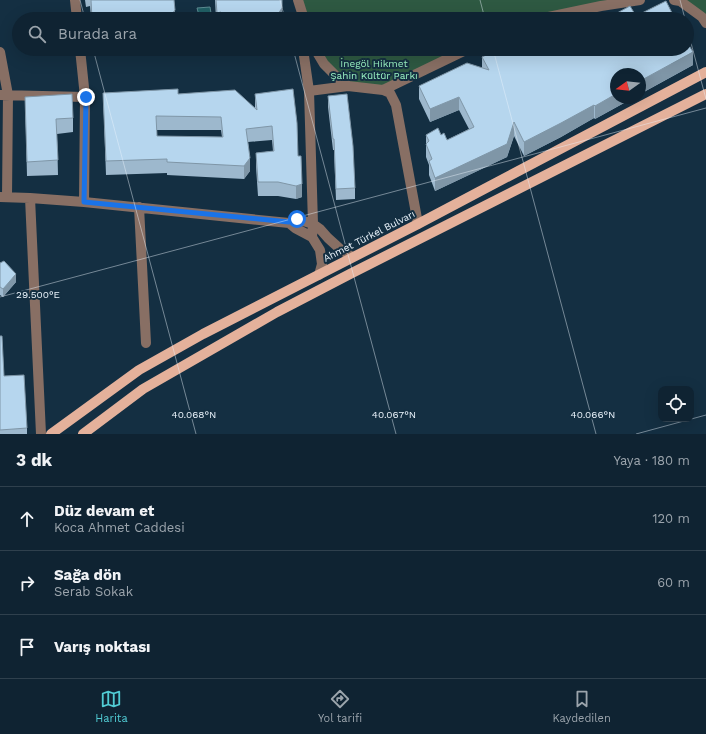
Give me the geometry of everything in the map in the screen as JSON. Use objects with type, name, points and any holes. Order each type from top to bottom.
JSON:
[{"type":"main road","name":"Ahmet Türkel Bulvarı","points":[[51,434],[139,370],[203,334],[418,224],[706,72]]},
{"type":"main road","points":[[83,434],[143,389],[277,312],[706,94]]},
{"type":"street","points":[[75,0],[76,12]]},
{"type":"street","points":[[298,0],[302,12]]},
{"type":"street","points":[[572,12],[640,0]]},
{"type":"street","points":[[674,0],[680,1],[702,17],[706,23]]},
{"type":"street","points":[[0,52],[4,95],[4,197],[84,202],[289,222],[297,219],[313,224],[320,229],[338,248],[352,257]]},
{"type":"street","points":[[81,56],[86,97],[84,202]]},
{"type":"street","points":[[304,56],[309,91],[313,224],[312,236],[320,250],[322,264],[319,275]]},
{"type":"street","points":[[319,56],[335,76],[348,86]]},
{"type":"street","points":[[383,90],[453,56]]},
{"type":"street","points":[[309,91],[348,86],[383,90],[390,93],[396,105],[418,224]]},
{"type":"street","points":[[4,95],[86,97]]},
{"type":"street","points":[[30,198],[41,434]]},
{"type":"street","points":[[139,207],[146,344]]},
{"type":"street","points":[[289,222],[295,228],[312,236]]},
{"type":"green space","points":[[298,0],[640,0],[576,12],[302,12]]},
{"type":"green space","points":[[674,0],[706,0],[706,23],[694,14],[694,12],[691,12]]},
{"type":"green space","name":"İnegöl Hikmet Şahin Kültür Parkı","points":[[321,56],[453,56],[383,90],[348,86]]},
{"type":"shaded area","points":[[210,7],[211,12],[198,12],[197,8]]},
{"type":"building","points":[[91,0],[174,0],[175,10],[174,12],[92,12]]},
{"type":"building","points":[[216,0],[282,0],[282,8],[279,12],[217,12]]},
{"type":"building","points":[[666,1],[672,12],[644,12]]},
{"type":"building","points":[[630,6],[634,12],[619,12]]},
{"type":"building","points":[[484,56],[686,56],[646,78],[646,68],[610,68],[610,97],[524,142],[514,122],[507,144],[435,178],[429,161],[432,159],[426,144],[429,141],[426,135],[438,128],[441,135],[444,133],[447,140],[474,127],[459,97],[430,109],[419,86],[467,63],[489,70],[482,57]]},
{"type":"building","points":[[178,89],[178,94],[235,90],[257,110],[255,94],[293,89],[297,123],[298,156],[301,156],[302,184],[296,186],[278,182],[258,182],[256,153],[274,151],[272,126],[246,129],[250,158],[244,166],[167,162],[167,159],[106,161],[103,93]],"holes":[[[156,116],[221,117],[223,137],[157,136]]]},
{"type":"building","points":[[72,94],[73,118],[56,119],[58,160],[27,162],[25,97]]},
{"type":"building","points":[[347,94],[353,146],[355,188],[336,189],[334,139],[328,96]]},
{"type":"building","points":[[4,261],[16,274],[3,289],[0,287],[0,263]]},
{"type":"building","points":[[0,336],[2,336],[4,376],[24,375],[27,428],[0,430]]},
{"type":"route","points":[[86,97],[84,202],[289,222],[297,219]]}]
